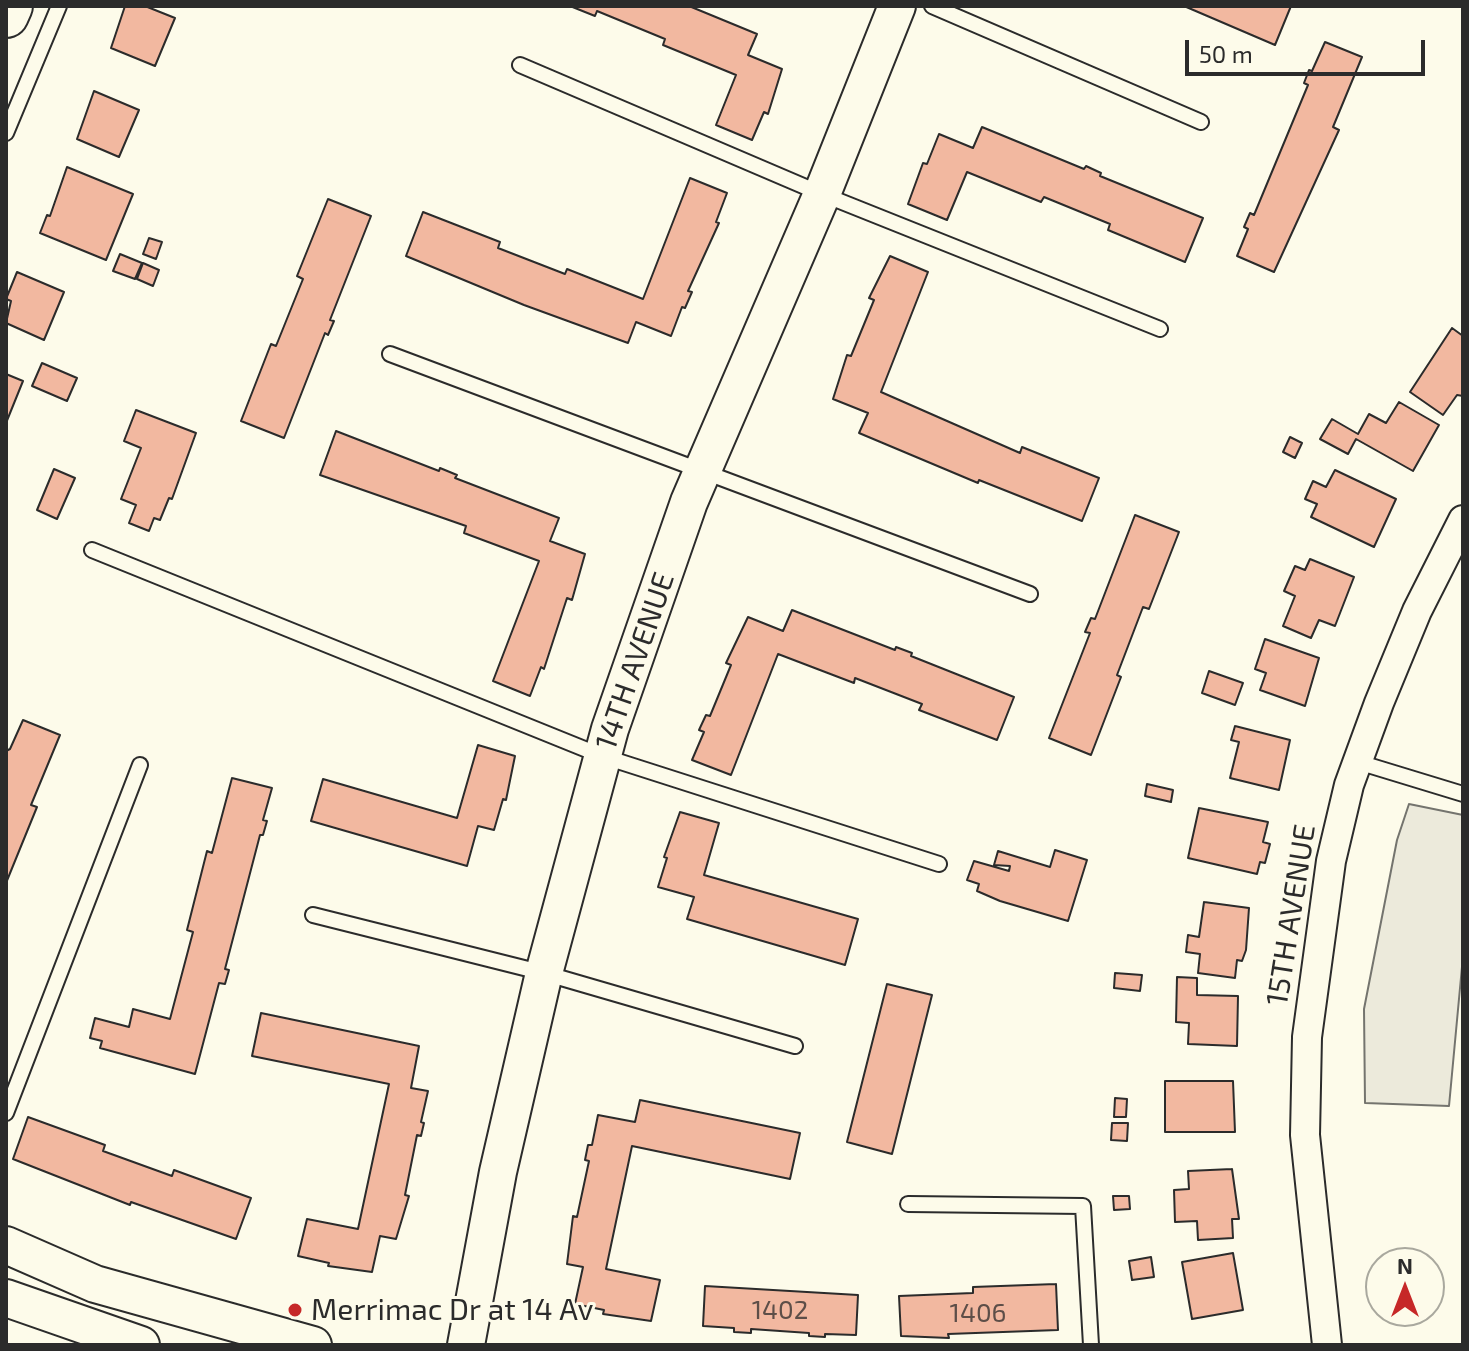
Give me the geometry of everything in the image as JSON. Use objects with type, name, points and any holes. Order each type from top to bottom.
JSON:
[{"type":"main road","points":[[6,15],[10,6]]},
{"type":"street","name":"14TH AVENUE","points":[[466,1345],[498,1172],[544,973],[602,756],[702,471],[822,194],[897,6]]},
{"type":"street","name":"15TH AVENUE","points":[[1327,1345],[1305,1135],[1307,1037],[1331,861],[1358,762],[1417,611],[1463,520]]},
{"type":"street","points":[[6,1245],[95,1284],[313,1345]]},
{"type":"street","points":[[6,1298],[141,1345]]},
{"type":"lane","points":[[6,133],[59,6]]},
{"type":"lane","points":[[932,6],[1201,122]]},
{"type":"lane","points":[[520,65],[822,194],[1160,329]]},
{"type":"lane","points":[[390,354],[1030,594]]},
{"type":"lane","points":[[92,550],[602,756],[939,864]]},
{"type":"lane","points":[[1358,762],[1463,794]]},
{"type":"lane","points":[[6,1113],[140,765]]},
{"type":"lane","points":[[313,915],[544,973],[795,1046]]},
{"type":"lane","points":[[908,1204],[1083,1206],[1091,1345]]},
{"type":"shaded area","points":[[1409,804],[1463,815],[1463,956],[1449,1106],[1365,1103],[1364,1009],[1397,840]]},
{"type":"building","points":[[125,6],[145,6],[175,18],[155,66],[111,48]]},
{"type":"building","points":[[570,6],[689,6],[757,34],[748,55],[782,69],[768,114],[764,112],[752,140],[716,125],[736,75],[663,45],[665,39],[597,11],[595,16]]},
{"type":"building","points":[[1184,6],[1291,6],[1275,45]]},
{"type":"building","points":[[1325,42],[1362,57],[1333,127],[1339,130],[1274,272],[1237,256],[1248,229],[1244,227],[1250,213],[1254,215],[1308,85],[1304,83],[1309,70],[1312,71]]},
{"type":"building","points":[[94,91],[139,110],[119,157],[77,139]]},
{"type":"building","points":[[982,127],[1084,169],[1086,166],[1101,173],[1100,176],[1203,218],[1185,262],[1108,230],[1110,224],[1044,197],[1041,202],[967,172],[947,220],[908,204],[923,163],[927,164],[939,134],[973,148]]},
{"type":"building","points":[[67,167],[133,194],[106,260],[40,233],[47,215],[50,216]]},
{"type":"building","points":[[690,178],[727,193],[716,222],[719,223],[688,291],[692,292],[685,308],[682,307],[671,336],[636,322],[628,343],[524,305],[406,256],[423,212],[500,242],[498,248],[565,274],[567,269],[643,299]]},
{"type":"building","points":[[328,199],[371,216],[330,320],[334,321],[328,335],[325,333],[284,438],[241,421],[271,344],[276,346],[303,279],[297,276]]},
{"type":"building","points":[[149,238],[162,242],[156,259],[143,254]]},
{"type":"building","points":[[120,254],[142,263],[135,279],[113,271]]},
{"type":"building","points":[[890,256],[928,272],[881,392],[1020,453],[1022,447],[1099,478],[1082,521],[979,480],[978,483],[859,433],[868,413],[833,399],[847,355],[851,356],[874,300],[869,298]]},
{"type":"building","points":[[143,263],[159,270],[153,286],[137,279]]},
{"type":"building","points":[[17,272],[64,292],[44,340],[6,323],[11,301],[6,299]]},
{"type":"building","points":[[1452,328],[1463,336],[1463,396],[1457,395],[1443,415],[1410,392]]},
{"type":"building","points":[[42,363],[77,378],[67,401],[32,386]]},
{"type":"building","points":[[6,374],[23,381],[6,423]]},
{"type":"building","points":[[1399,402],[1439,425],[1413,471],[1356,439],[1348,454],[1320,439],[1332,419],[1358,434],[1369,414],[1386,423]]},
{"type":"building","points":[[136,410],[196,433],[172,499],[169,498],[160,520],[154,518],[149,531],[129,523],[136,505],[121,499],[141,448],[124,441]]},
{"type":"building","points":[[336,431],[439,471],[440,468],[457,475],[455,478],[559,518],[550,541],[585,554],[572,600],[567,598],[544,669],[541,667],[530,696],[493,681],[539,561],[464,533],[466,526],[320,475]]},
{"type":"building","points":[[1290,437],[1302,443],[1295,458],[1283,452]]},
{"type":"building","points":[[54,469],[75,478],[57,519],[37,510]]},
{"type":"building","points":[[1335,470],[1396,499],[1374,547],[1311,517],[1317,504],[1305,499],[1313,481],[1326,487]]},
{"type":"building","points":[[1135,515],[1179,532],[1149,609],[1143,607],[1117,675],[1121,677],[1091,755],[1049,738],[1090,633],[1085,632],[1091,618],[1095,619]]},
{"type":"building","points":[[1310,559],[1354,577],[1335,626],[1319,620],[1311,638],[1283,626],[1295,596],[1284,591],[1295,566],[1305,570]]},
{"type":"building","points":[[792,610],[895,650],[896,647],[912,653],[911,656],[1014,697],[997,740],[919,710],[922,704],[855,678],[854,683],[778,654],[731,775],[692,760],[704,732],[699,730],[706,715],[710,716],[731,665],[726,663],[748,617],[783,631]]},
{"type":"building","points":[[1265,639],[1319,658],[1305,706],[1260,690],[1266,673],[1255,669]]},
{"type":"building","points":[[1209,671],[1243,683],[1235,705],[1202,693]]},
{"type":"building","points":[[23,720],[60,735],[31,805],[37,807],[6,883],[6,751],[10,749]]},
{"type":"building","points":[[1235,726],[1290,740],[1279,790],[1230,778],[1239,742],[1231,740]]},
{"type":"building","points":[[478,745],[515,756],[506,800],[503,799],[494,830],[478,826],[467,866],[311,821],[323,779],[457,818]]},
{"type":"building","points":[[232,778],[272,788],[263,820],[267,821],[263,835],[260,835],[225,969],[229,970],[225,984],[219,983],[195,1074],[100,1048],[102,1041],[90,1038],[95,1018],[129,1027],[133,1009],[170,1019],[193,932],[187,930],[207,851],[212,853]]},
{"type":"building","points":[[1147,784],[1173,790],[1171,802],[1145,796]]},
{"type":"building","points":[[1199,808],[1268,822],[1263,842],[1270,844],[1265,863],[1260,862],[1257,874],[1188,858]]},
{"type":"building","points":[[680,812],[719,823],[704,875],[858,919],[845,965],[687,919],[694,897],[658,887],[667,858],[664,857]]},
{"type":"building","points":[[1055,850],[1087,860],[1068,921],[1000,901],[977,891],[979,884],[967,880],[974,861],[1009,871],[1010,866],[994,865],[998,851],[1050,867]]},
{"type":"building","points":[[1204,902],[1249,908],[1246,950],[1242,961],[1237,960],[1235,978],[1198,973],[1200,954],[1186,952],[1188,935],[1199,937]]},
{"type":"building","points":[[1115,973],[1142,975],[1140,991],[1114,988]]},
{"type":"building","points":[[1177,977],[1197,978],[1197,995],[1238,996],[1237,1046],[1188,1044],[1189,1023],[1176,1022]]},
{"type":"building","points":[[887,984],[932,995],[892,1154],[847,1142]]},
{"type":"building","points":[[261,1013],[419,1046],[411,1088],[428,1091],[421,1122],[424,1123],[421,1136],[417,1135],[405,1195],[409,1196],[396,1239],[380,1236],[372,1272],[328,1266],[329,1263],[298,1256],[307,1219],[358,1229],[389,1084],[252,1056]]},
{"type":"building","points":[[1165,1081],[1233,1081],[1235,1132],[1165,1132]]},
{"type":"building","points":[[1115,1098],[1127,1099],[1126,1117],[1114,1117]]},
{"type":"building","points":[[640,1100],[800,1133],[790,1179],[632,1146],[606,1269],[660,1280],[651,1321],[603,1314],[604,1310],[575,1304],[583,1267],[567,1264],[573,1216],[577,1217],[589,1161],[585,1160],[588,1145],[592,1145],[598,1115],[635,1122]]},
{"type":"building","points":[[28,1117],[105,1145],[103,1151],[172,1176],[174,1170],[251,1198],[236,1239],[131,1202],[130,1205],[13,1159]]},
{"type":"building","points":[[1112,1123],[1128,1123],[1127,1141],[1111,1140]]},
{"type":"building","points":[[1232,1169],[1239,1219],[1232,1219],[1233,1238],[1198,1240],[1197,1221],[1175,1222],[1174,1190],[1189,1189],[1188,1171]]},
{"type":"building","points":[[1113,1196],[1129,1196],[1130,1209],[1114,1210]]},
{"type":"building","points":[[1233,1253],[1243,1310],[1192,1319],[1182,1262]]},
{"type":"building","points":[[1151,1257],[1154,1277],[1132,1280],[1129,1261]]},
{"type":"building","points":[[1056,1284],[1058,1330],[948,1334],[949,1338],[901,1336],[899,1296],[973,1293],[973,1287]]},
{"type":"building","points":[[705,1286],[858,1295],[856,1335],[825,1334],[825,1337],[751,1329],[751,1333],[734,1332],[734,1328],[703,1326]]},
{"type":"place","name":"Merrimac Dr at 14 Av","points":[[295,1310]]}]
